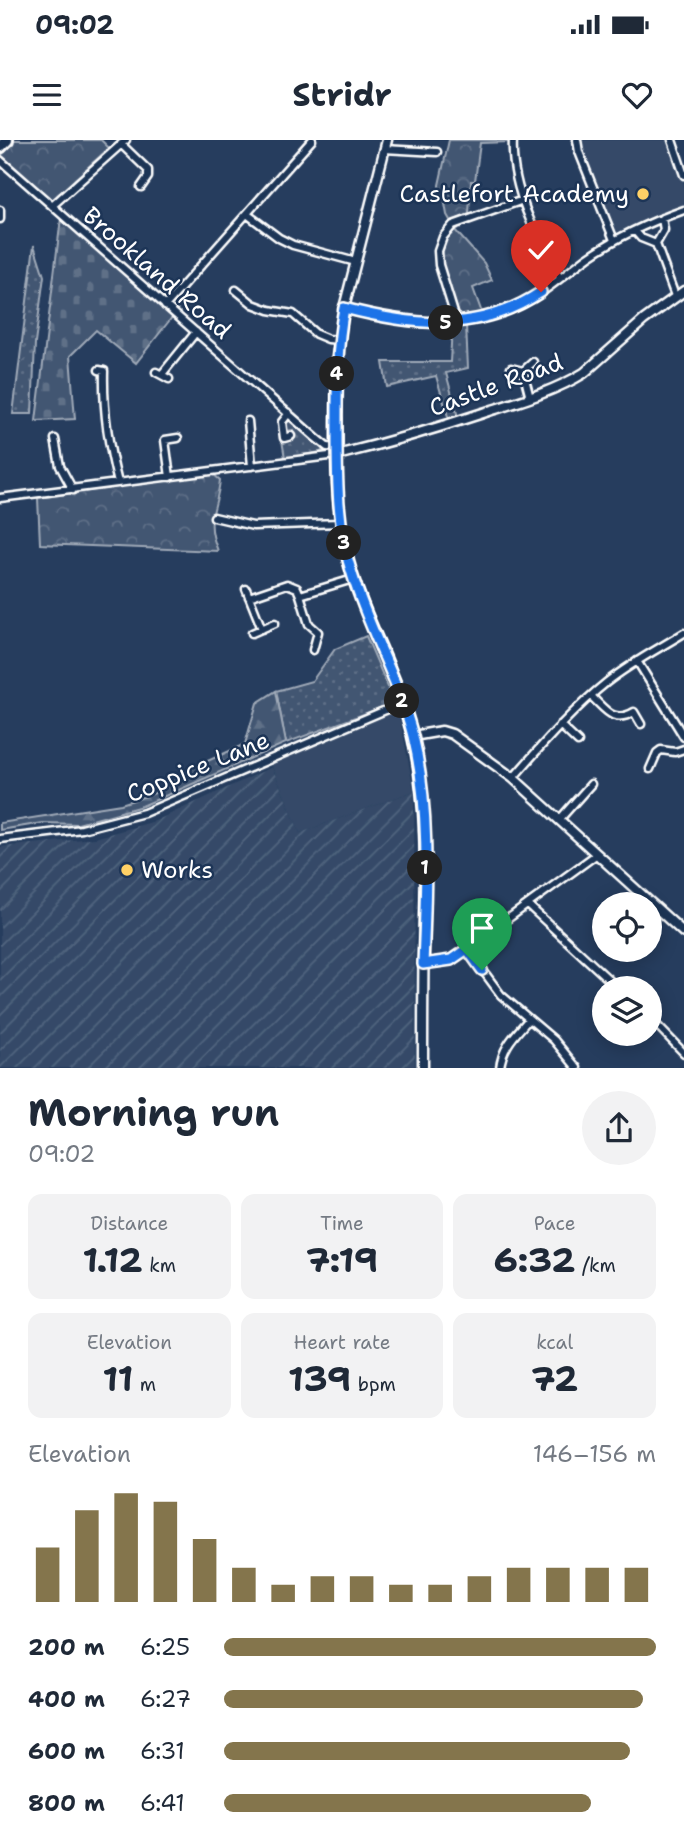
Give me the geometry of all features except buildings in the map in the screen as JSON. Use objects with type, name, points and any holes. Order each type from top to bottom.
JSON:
[{"type":"highway","points":[[0,147],[7,140]]},
{"type":"main road","points":[[386,144],[338,340],[337,495],[340,523],[353,579],[387,660],[413,736],[422,791],[425,830],[423,1068]]},
{"type":"main road","name":"Castle Road","points":[[337,452],[456,422],[530,398],[584,373],[644,320],[684,290]]},
{"type":"main road","points":[[413,736],[442,731],[452,734],[513,778],[684,933]]},
{"type":"street","points":[[165,306],[312,140]]},
{"type":"street","points":[[513,140],[514,168],[523,200],[543,250],[560,278]]},
{"type":"street","points":[[577,140],[579,152],[614,240]]},
{"type":"street","points":[[672,140],[684,175]]},
{"type":"street","points":[[52,206],[123,142],[148,170],[148,177],[141,187]]},
{"type":"street","points":[[386,144],[426,147],[437,152]]},
{"type":"street","name":"Brookland Road","points":[[0,161],[327,447],[337,452]]},
{"type":"street","points":[[457,323],[439,265],[438,251],[443,237],[453,225],[523,200]]},
{"type":"street","points":[[0,210],[0,219]]},
{"type":"street","points":[[344,308],[416,323],[457,323],[486,317],[529,300],[614,240],[684,210]]},
{"type":"street","points":[[247,214],[293,245],[356,262]]},
{"type":"street","points":[[656,244],[664,230],[662,218]]},
{"type":"street","points":[[635,231],[641,238],[656,244],[675,296]]},
{"type":"street","points":[[236,290],[253,304],[293,314],[316,334],[338,340]]},
{"type":"street","points":[[162,375],[196,332]]},
{"type":"street","points":[[523,372],[533,362]]},
{"type":"street","points":[[511,368],[523,372]]},
{"type":"street","points":[[99,370],[104,370],[104,411],[118,483]]},
{"type":"street","points":[[523,372],[530,398]]},
{"type":"street","points":[[289,413],[282,422],[284,438],[291,436]]},
{"type":"street","points":[[248,421],[252,466]]},
{"type":"street","points":[[170,477],[165,440],[178,438]]},
{"type":"street","points":[[55,439],[60,466],[73,490]]},
{"type":"street","points":[[0,498],[252,466],[337,452]]},
{"type":"street","points":[[214,517],[226,517],[261,526],[340,523]]},
{"type":"street","points":[[300,595],[353,579]]},
{"type":"street","points":[[249,597],[287,584],[297,588],[309,624],[318,632],[328,632]]},
{"type":"street","points":[[246,589],[262,629]]},
{"type":"street","points":[[252,633],[275,623]]},
{"type":"street","points":[[313,650],[318,632]]},
{"type":"street","points":[[513,778],[560,725],[607,682],[684,633]]},
{"type":"street","points":[[637,661],[684,737]]},
{"type":"street","points":[[591,696],[612,716],[624,717],[634,712],[641,724]]},
{"type":"street","name":"Coppice Lane","points":[[0,839],[82,829],[144,813],[402,703]]},
{"type":"street","points":[[560,725],[578,743]]},
{"type":"street","points":[[650,769],[661,750],[676,752],[684,749]]},
{"type":"street","points":[[559,820],[591,784]]},
{"type":"street","points":[[423,964],[451,960],[597,854]]},
{"type":"street","points":[[528,905],[605,976]]},
{"type":"street","points":[[467,949],[500,995],[554,1040],[577,1068]]},
{"type":"street","points":[[500,1068],[506,1047],[528,1020]]},
{"type":"street","points":[[662,1030],[684,1053]]},
{"type":"shaded area","name":"Castlefort Academy","points":[[581,140],[668,140],[684,184],[684,204],[617,232]]},
{"type":"shaded area","points":[[398,708],[414,791],[300,833],[271,764]]},
{"type":"shaded area","points":[[272,767],[300,833],[414,791],[415,1068],[0,1068],[0,847],[95,838],[155,821]]},
{"type":"green space","points":[[11,140],[101,140],[109,148],[51,201],[0,156],[0,152]]},
{"type":"green space","points":[[449,140],[509,140],[480,143],[475,181],[471,181],[469,214],[451,222],[444,198],[440,196],[439,185]]},
{"type":"green space","points":[[61,218],[173,316],[136,363],[96,330],[70,356],[75,419],[36,421]]},
{"type":"green space","points":[[454,229],[484,263],[492,280],[473,288],[482,313],[460,317],[449,286],[442,252],[447,237]]},
{"type":"green space","points":[[34,245],[44,276],[35,343],[32,414],[13,414]]},
{"type":"green space","points":[[466,325],[468,368],[446,373],[458,417],[449,420],[436,376],[387,387],[383,362],[450,362],[452,327]]},
{"type":"green space","points":[[289,419],[320,444],[323,449],[321,452],[285,458],[282,440],[294,438],[293,430],[287,431],[286,423]]},
{"type":"green space","points":[[213,474],[220,480],[212,522],[218,551],[40,544],[38,498]]},
{"type":"green space","points":[[366,636],[391,694],[388,705],[286,743],[276,691],[312,681],[335,649]]},
{"type":"green space","points":[[276,691],[286,743],[142,806],[78,824],[43,823],[0,830],[0,823],[121,804],[161,791],[192,768],[245,744],[257,703]]},
{"type":"place","name":"Castlefort Academy","points":[[643,194]]},
{"type":"place","name":"Works","points":[[127,870]]},
{"type":"route","points":[[482,970],[467,949],[451,960],[423,964],[425,830],[413,736],[387,660],[353,579],[340,523],[337,495],[338,340],[344,308],[416,323],[457,323],[504,312],[541,292]]}]
